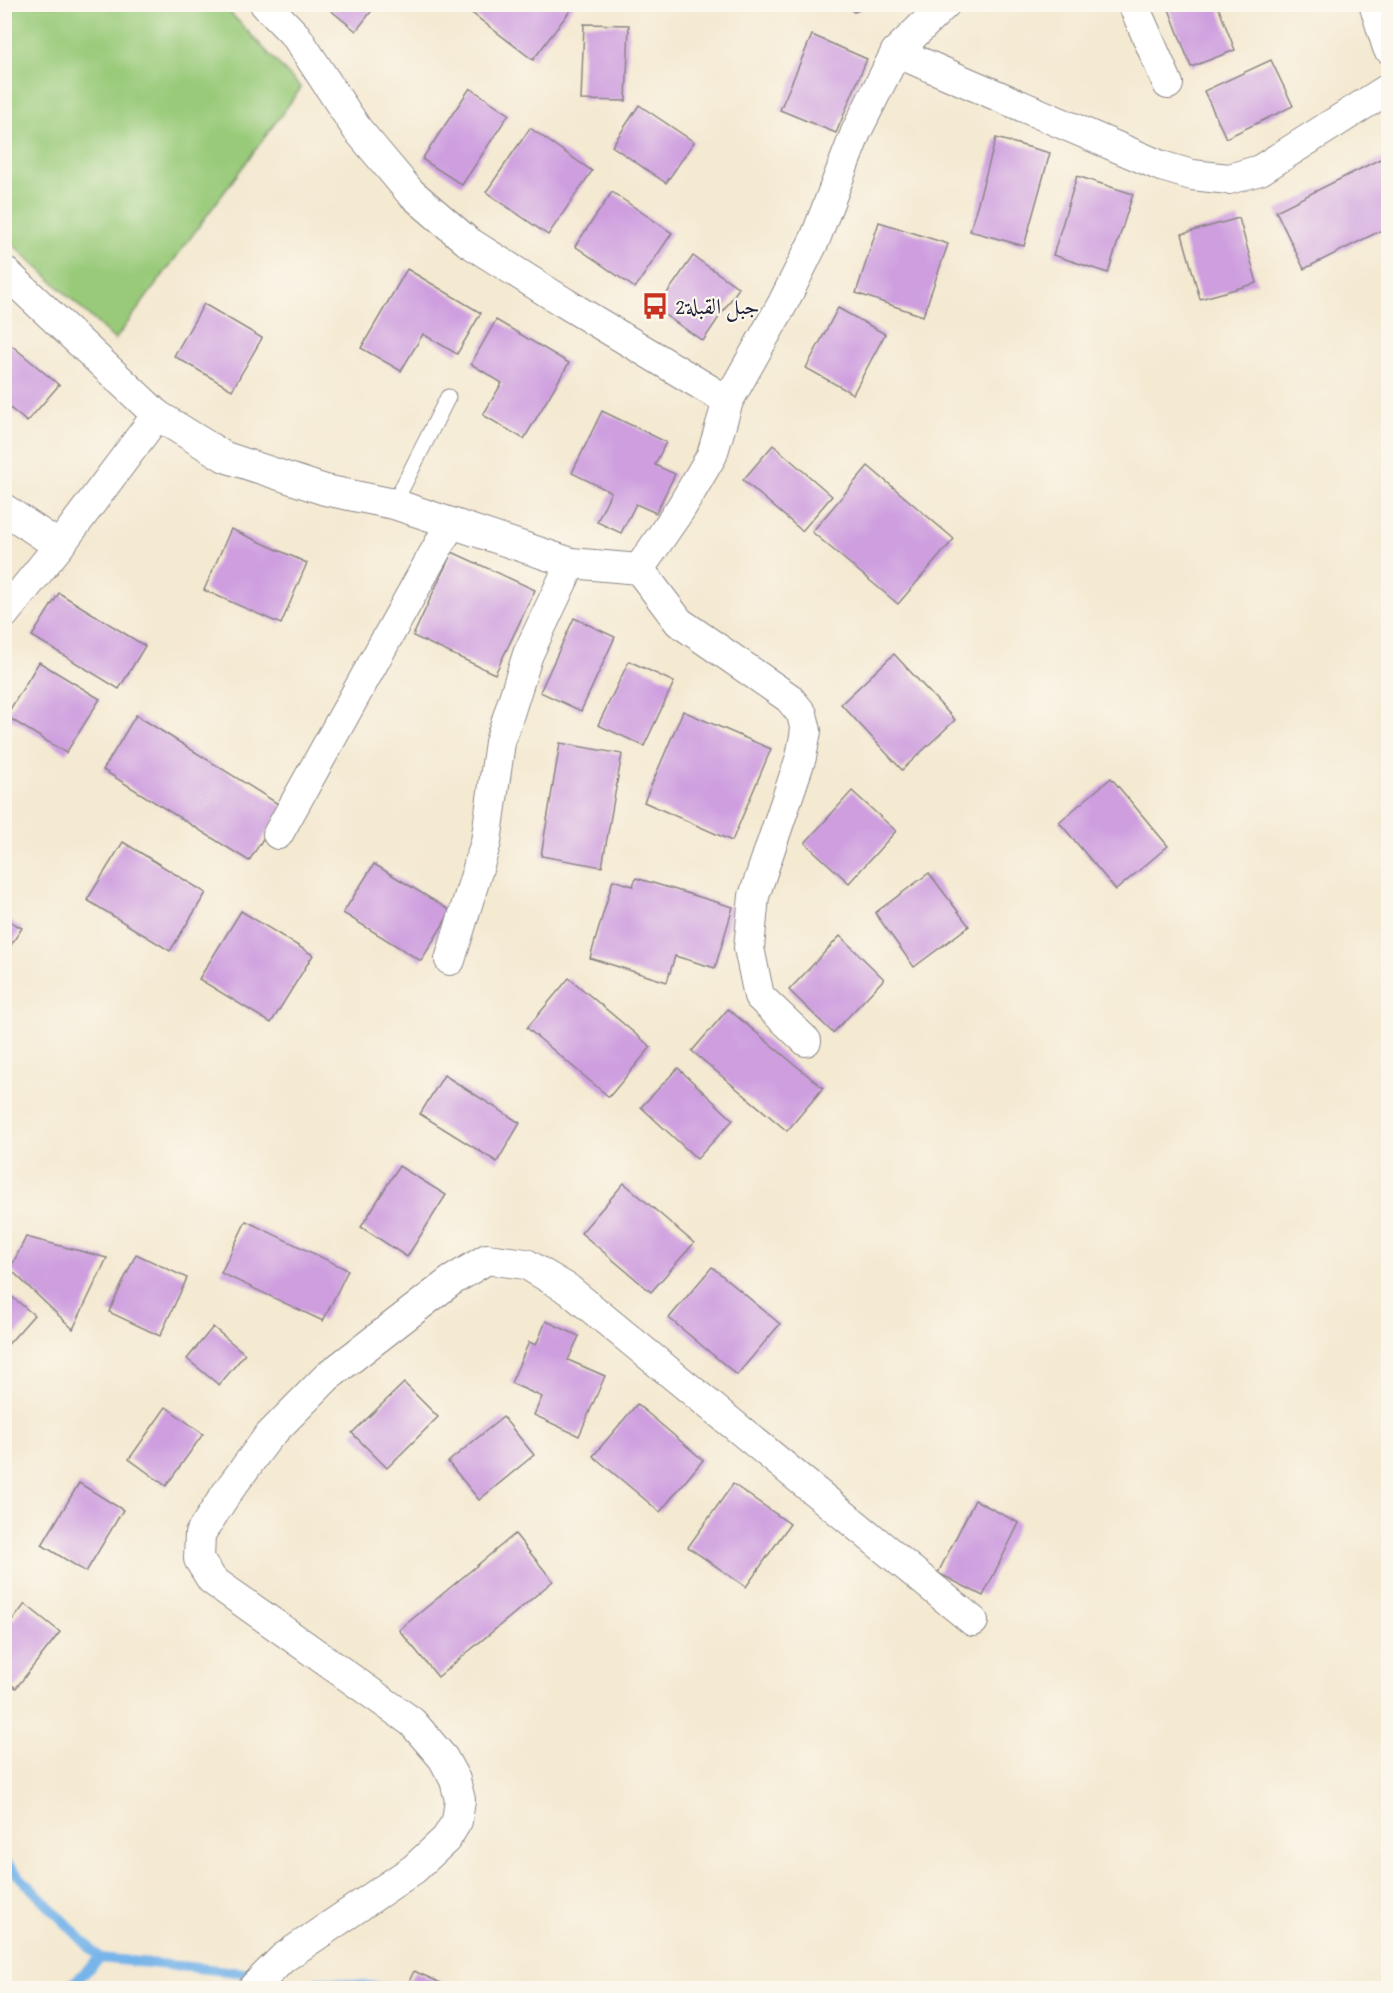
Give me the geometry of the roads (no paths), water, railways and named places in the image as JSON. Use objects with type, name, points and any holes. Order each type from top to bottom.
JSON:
[{"type":"street","points":[[265,4],[296,36],[357,129],[410,192],[467,241],[728,401]]},
{"type":"street","points":[[639,569],[681,508],[712,455],[728,401],[783,303],[815,239],[856,132],[896,52],[945,4]]},
{"type":"street","points":[[1133,4],[1168,84]]},
{"type":"street","points":[[1374,4],[1389,48]]},
{"type":"street","points":[[896,52],[1161,165],[1192,176],[1229,179],[1260,170],[1389,89]]},
{"type":"street","points":[[4,272],[157,415],[225,457],[325,490],[394,504],[571,563],[639,569],[679,622],[789,698],[802,714],[806,731],[801,757],[754,896],[749,948],[759,996],[806,1041]]},
{"type":"street","points":[[4,614],[59,546],[157,415]]},
{"type":"street","points":[[4,509],[59,546]]},
{"type":"street","points":[[278,834],[451,523]]},
{"type":"street","points":[[450,960],[486,842],[500,742],[528,654],[571,563]]},
{"type":"street","points":[[254,1989],[283,1958],[414,1869],[446,1839],[457,1821],[460,1800],[455,1779],[443,1758],[412,1722],[212,1580],[199,1559],[200,1534],[268,1437],[327,1377],[451,1281],[487,1259],[526,1264],[568,1289],[973,1621]]},
{"type":"lane","points":[[394,504],[448,397]]},
{"type":"waterway","points":[[4,1861],[100,1958],[256,1974]]},
{"type":"waterway","points":[[68,1988],[100,1958]]},
{"type":"waterway","points":[[318,1981],[388,1988]]},
{"type":"place","name":"جبل القبلة2","points":[[655,306]]}]
